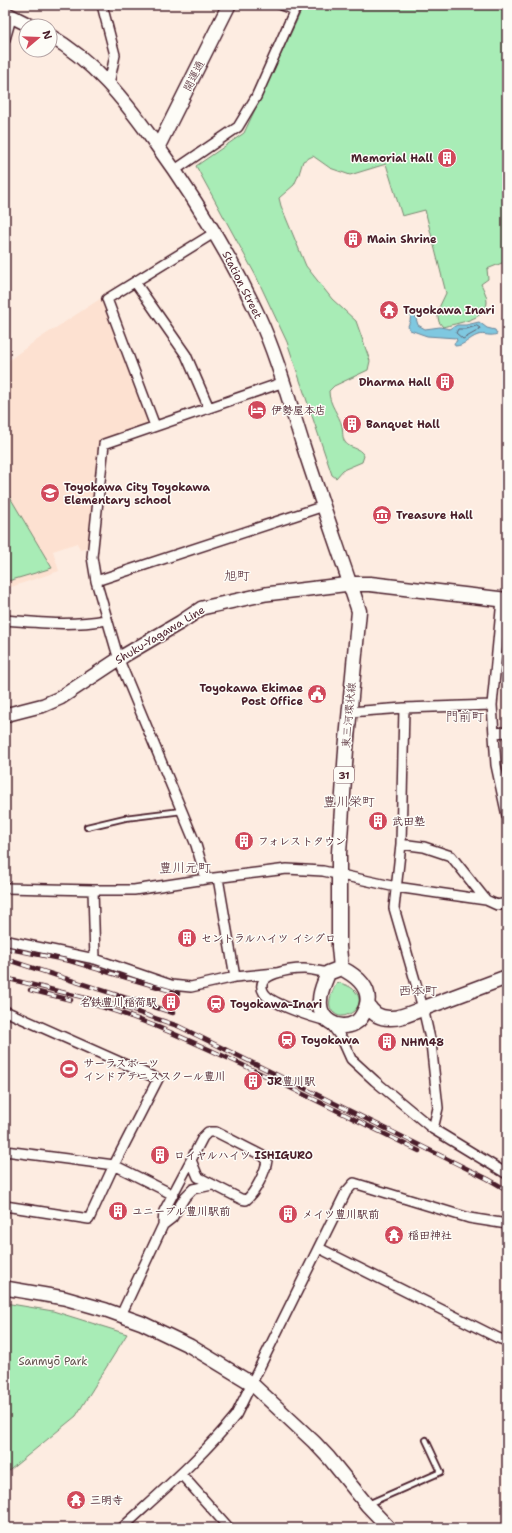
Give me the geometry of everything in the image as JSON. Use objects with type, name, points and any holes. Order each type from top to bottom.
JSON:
[{"type":"main road","points":[[350,584],[370,584],[505,600]]},
{"type":"main road","name":"東三河環状線","points":[[329,1022],[324,1016],[320,1001],[321,992],[335,971],[339,948],[339,854],[349,712],[359,611],[350,584]]},
{"type":"main road","points":[[335,971],[360,980],[367,991],[370,1010],[380,1017],[390,1019],[507,976]]},
{"type":"main road","points":[[352,1024],[359,1020],[363,1015],[368,1004]]},
{"type":"main road","points":[[329,1022],[342,1027],[380,1017]]},
{"type":"street","points":[[102,5],[114,55],[109,84]]},
{"type":"street","name":"開運通","points":[[158,147],[229,5]]},
{"type":"street","points":[[175,170],[238,127],[256,97],[296,7],[281,5]]},
{"type":"street","points":[[5,39],[9,14],[18,19]]},
{"type":"street","name":"Station Street","points":[[58,42],[84,60],[109,84],[136,116],[175,170],[214,233],[258,316],[284,382],[350,584]]},
{"type":"street","points":[[155,426],[107,299],[214,233]]},
{"type":"street","points":[[136,282],[186,355],[209,408]]},
{"type":"street","points":[[206,879],[196,845],[119,660],[106,620],[96,581],[92,557],[104,444],[284,382]]},
{"type":"street","points":[[96,581],[324,506]]},
{"type":"street","name":"Shuku-Yagawa Line","points":[[5,715],[44,705],[60,698],[202,608],[266,594],[350,584]]},
{"type":"street","points":[[505,600],[492,705],[496,764],[507,816]]},
{"type":"street","points":[[5,620],[52,624],[91,623],[106,620]]},
{"type":"street","points":[[349,712],[404,708],[492,705]]},
{"type":"street","points":[[404,708],[401,844],[394,908],[423,1008],[431,1043],[438,1098],[438,1108],[433,1129]]},
{"type":"street","points":[[494,733],[507,732]]},
{"type":"street","points":[[401,844],[424,847],[451,856],[486,900]]},
{"type":"street","points":[[5,888],[134,890],[288,869],[323,871],[396,887],[486,900],[497,905],[507,903]]},
{"type":"street","points":[[218,878],[235,977]]},
{"type":"street","points":[[93,890],[95,959]]},
{"type":"street","points":[[8,941],[95,959],[171,985],[191,986],[235,977],[304,969],[335,971]]},
{"type":"street","points":[[276,973],[269,976],[263,982],[262,988],[264,993],[273,1000],[307,1015],[329,1022],[342,1039],[350,1059],[381,1086],[433,1129],[507,1174]]},
{"type":"street","points":[[255,975],[263,982]]},
{"type":"street","points":[[5,1011],[158,1079],[114,1165],[89,1219],[5,1206]]},
{"type":"street","points":[[342,1039],[344,1033],[352,1024]]},
{"type":"street","points":[[121,1315],[163,1225],[164,1210],[203,1137],[208,1132],[216,1132],[263,1156],[267,1160],[266,1166],[252,1196],[246,1200],[241,1199],[198,1177],[191,1160]]},
{"type":"street","points":[[5,1151],[114,1165],[173,1195]]},
{"type":"street","points":[[122,1528],[181,1474],[218,1437],[236,1415],[245,1400],[251,1383],[346,1192],[354,1183],[468,1218],[507,1224]]},
{"type":"street","points":[[163,1225],[172,1218],[185,1197],[193,1189],[212,1185]]},
{"type":"street","points":[[319,1248],[498,1338],[507,1341]]},
{"type":"street","points":[[5,1288],[64,1298],[121,1315],[142,1323],[190,1346],[251,1383],[314,1442],[367,1505],[389,1528]]},
{"type":"street","points":[[181,1474],[230,1528]]},
{"type":"lane","points":[[87,827],[125,818],[182,811]]},
{"type":"lane","points":[[367,1505],[440,1472],[426,1440]]},
{"type":"shaded area","name":"Toyokawa City Toyokawa Elementary school","points":[[103,297],[150,421],[148,426],[101,442],[89,547],[80,550],[77,543],[53,551],[59,571],[5,589],[5,363],[34,342]]},
{"type":"green space","points":[[304,5],[507,5],[507,261],[487,269],[488,279],[481,284],[486,295],[487,302],[486,308],[482,313],[470,320],[443,327],[439,322],[437,312],[446,293],[425,210],[402,216],[386,164],[350,175],[330,168],[313,156],[303,161],[294,185],[279,198],[306,266],[332,299],[356,321],[370,361],[368,370],[334,386],[329,391],[332,405],[342,426],[344,440],[349,446],[357,449],[364,456],[362,462],[343,470],[336,478],[332,475],[287,342],[256,276],[196,166],[244,133]]},
{"type":"green space","points":[[5,489],[52,568],[5,582]]},
{"type":"green space","points":[[337,982],[347,985],[353,989],[359,1000],[353,1012],[344,1016],[339,1016],[334,1013],[330,1005],[331,996]]},
{"type":"green space","name":"Sanmyō Park","points":[[5,1303],[53,1311],[127,1334],[76,1416],[5,1474]]},
{"type":"water","points":[[411,312],[414,312],[418,325],[425,329],[440,327],[450,329],[457,325],[466,325],[479,322],[487,328],[495,330],[497,334],[478,335],[461,345],[455,346],[454,343],[457,341],[456,338],[427,336],[410,330],[408,326]]},
{"type":"railway","points":[[5,948],[70,961],[178,993]]},
{"type":"railway","points":[[5,959],[173,1013]]},
{"type":"railway","points":[[5,978],[122,1007],[178,1026],[488,1179],[507,1190]]},
{"type":"railway","points":[[30,990],[71,1000]]},
{"type":"railway","points":[[95,1005],[163,1029],[197,1044],[419,1151]]},
{"type":"place","name":"Memorial Hall","points":[[447,158]]},
{"type":"place","name":"Main Shrine","points":[[353,239]]},
{"type":"place","name":"Toyokawa Inari","points":[[389,310]]},
{"type":"place","name":"Dharma Hall","points":[[445,382]]},
{"type":"place","name":"伊勢屋本店","points":[[257,410]]},
{"type":"place","name":"Banquet Hall","points":[[352,424]]},
{"type":"place","name":"Toyokawa City Toyokawa Elementary school","points":[[50,493]]},
{"type":"place","name":"Treasure Hall","points":[[382,515]]},
{"type":"place","name":"Toyokawa Ekimae Post Office","points":[[317,694]]},
{"type":"place","name":"武田塾","points":[[378,821]]},
{"type":"place","name":"フォレストタウン","points":[[244,841]]},
{"type":"place","name":"セントラルハイツ イシグロ","points":[[187,938]]},
{"type":"place","name":"名鉄豊川稲荷駅","points":[[171,1002]]},
{"type":"place","name":"Toyokawa-Inari","points":[[216,1004]]},
{"type":"place","name":"Toyokawa","points":[[287,1040]]},
{"type":"place","name":"NHM48","points":[[387,1042]]},
{"type":"place","name":"サーラスポーツ インドアテニススクール豊川","points":[[69,1069]]},
{"type":"place","name":"JR豊川駅","points":[[253,1081]]},
{"type":"place","name":"ロイヤルハイツ ISHIGURO","points":[[160,1155]]},
{"type":"place","name":"ユニーブル豊川駅前","points":[[118,1211]]},
{"type":"place","name":"メイツ豊川駅前","points":[[288,1214]]},
{"type":"place","name":"稲田神社","points":[[394,1235]]},
{"type":"place","name":"三明寺","points":[[76,1500]]},
{"type":"district","name":"旭町","points":[[237,575]]},
{"type":"district","name":"門前町","points":[[465,716]]},
{"type":"district","name":"豊川栄町","points":[[349,801]]},
{"type":"district","name":"豊川元町","points":[[185,867]]},
{"type":"district","name":"西本町","points":[[418,990]]}]
